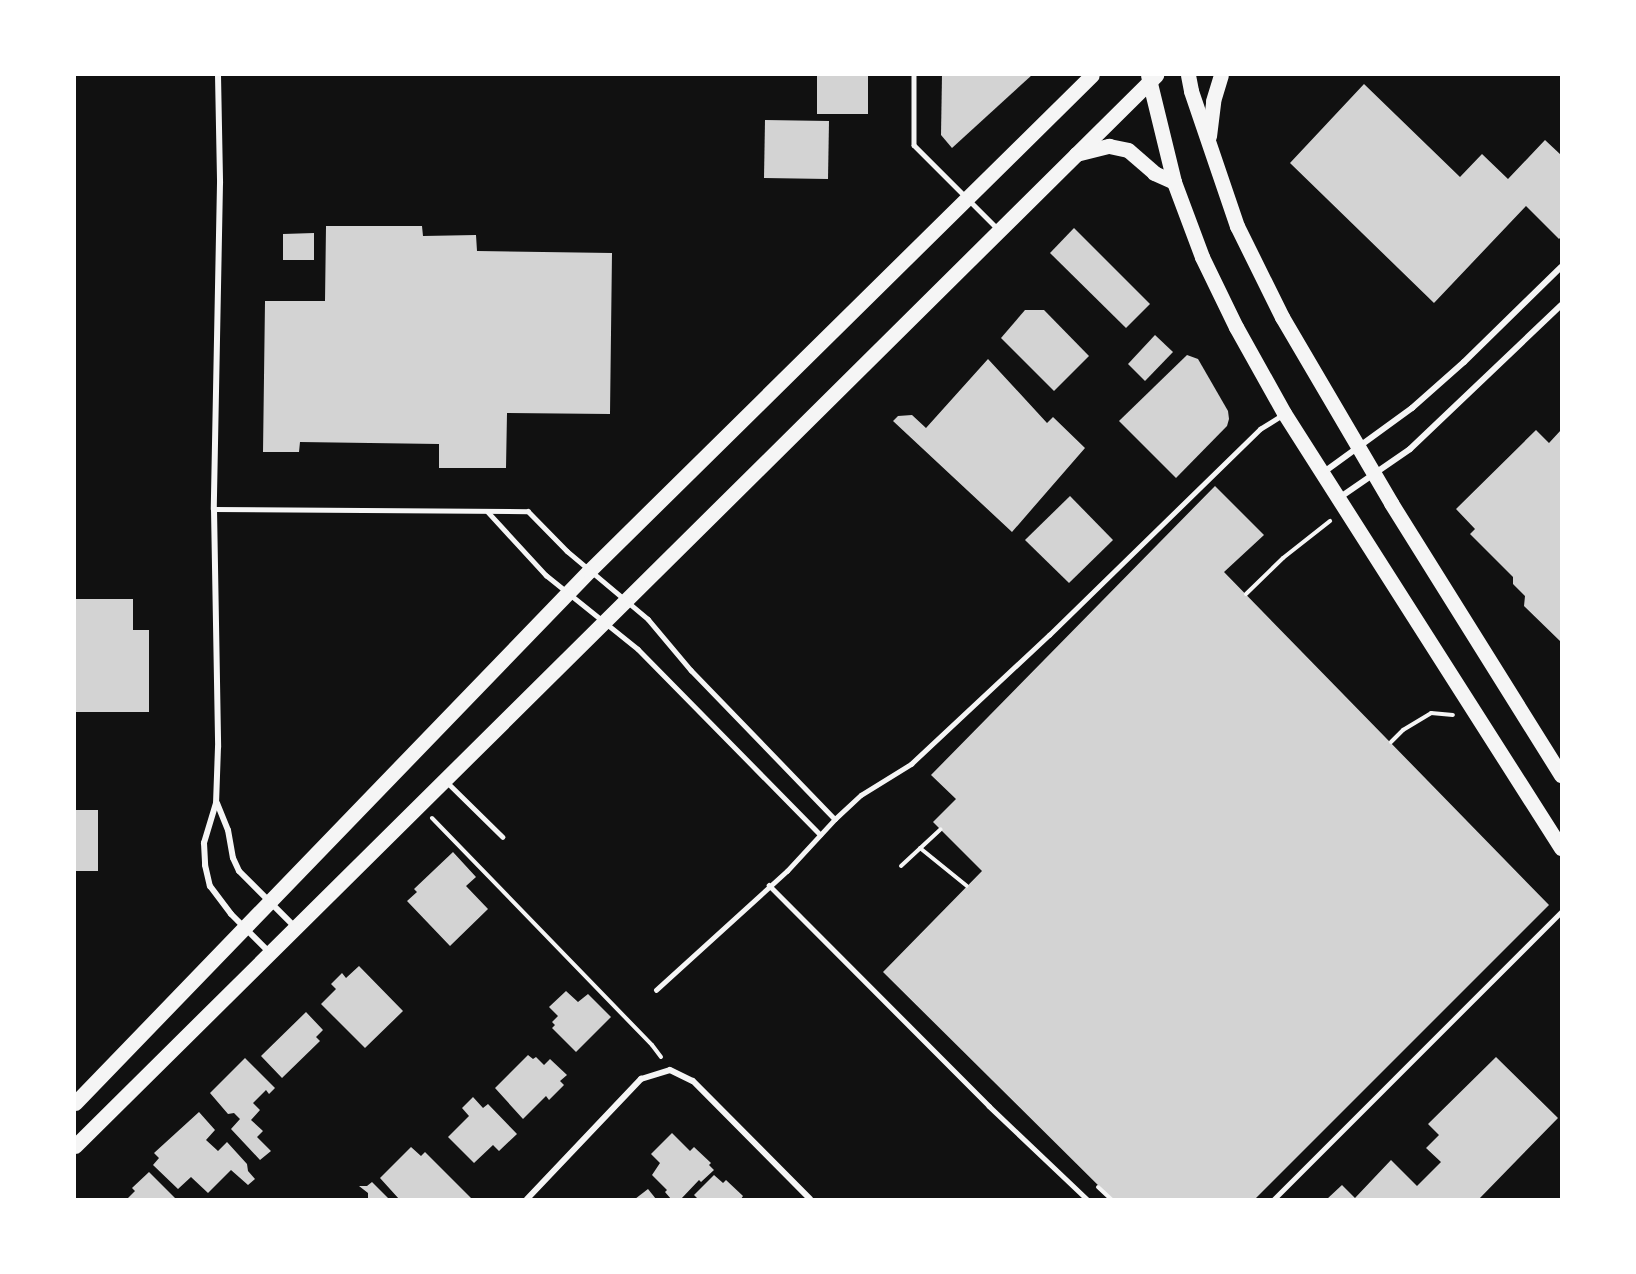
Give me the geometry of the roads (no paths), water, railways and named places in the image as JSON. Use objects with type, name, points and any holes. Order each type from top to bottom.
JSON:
[{"type":"main road","points":[[75,1103],[571,593],[589,571],[1092,75]]},
{"type":"main road","points":[[1188,75],[1208,143],[1237,226],[1257,269],[1374,475],[1561,775]]},
{"type":"main road","points":[[1208,143],[1213,101],[1221,75]]},
{"type":"main road","points":[[75,1146],[446,780],[1151,77]]},
{"type":"main road","points":[[1151,77],[1174,182],[1202,257],[1284,413],[1561,848]]},
{"type":"main road","points":[[1074,155],[1109,146],[1128,150],[1154,173],[1174,182]]},
{"type":"street","points":[[219,75],[220,183],[214,509],[218,747],[216,803],[204,843],[205,865],[210,886],[244,927],[270,953]]},
{"type":"street","points":[[1322,472],[1412,408],[1464,362],[1561,267]]},
{"type":"street","points":[[1339,498],[1410,449],[1561,305]]},
{"type":"street","points":[[216,803],[228,830],[233,858],[239,871],[295,927]]},
{"type":"street","points":[[527,1199],[641,1079],[670,1070],[693,1081],[810,1199]]},
{"type":"lane","points":[[915,75],[914,145],[998,229]]},
{"type":"lane","points":[[656,990],[787,871],[820,834],[861,795],[911,764],[1049,636],[1260,429],[1284,413]]},
{"type":"lane","points":[[214,509],[528,511],[589,571],[648,619],[691,670],[835,819]]},
{"type":"lane","points":[[488,512],[546,575],[638,649],[820,834]]},
{"type":"lane","points":[[446,780],[503,837]]},
{"type":"lane","points":[[769,885],[981,1097],[1087,1199]]},
{"type":"lane","points":[[1274,1199],[1561,912]]}]
